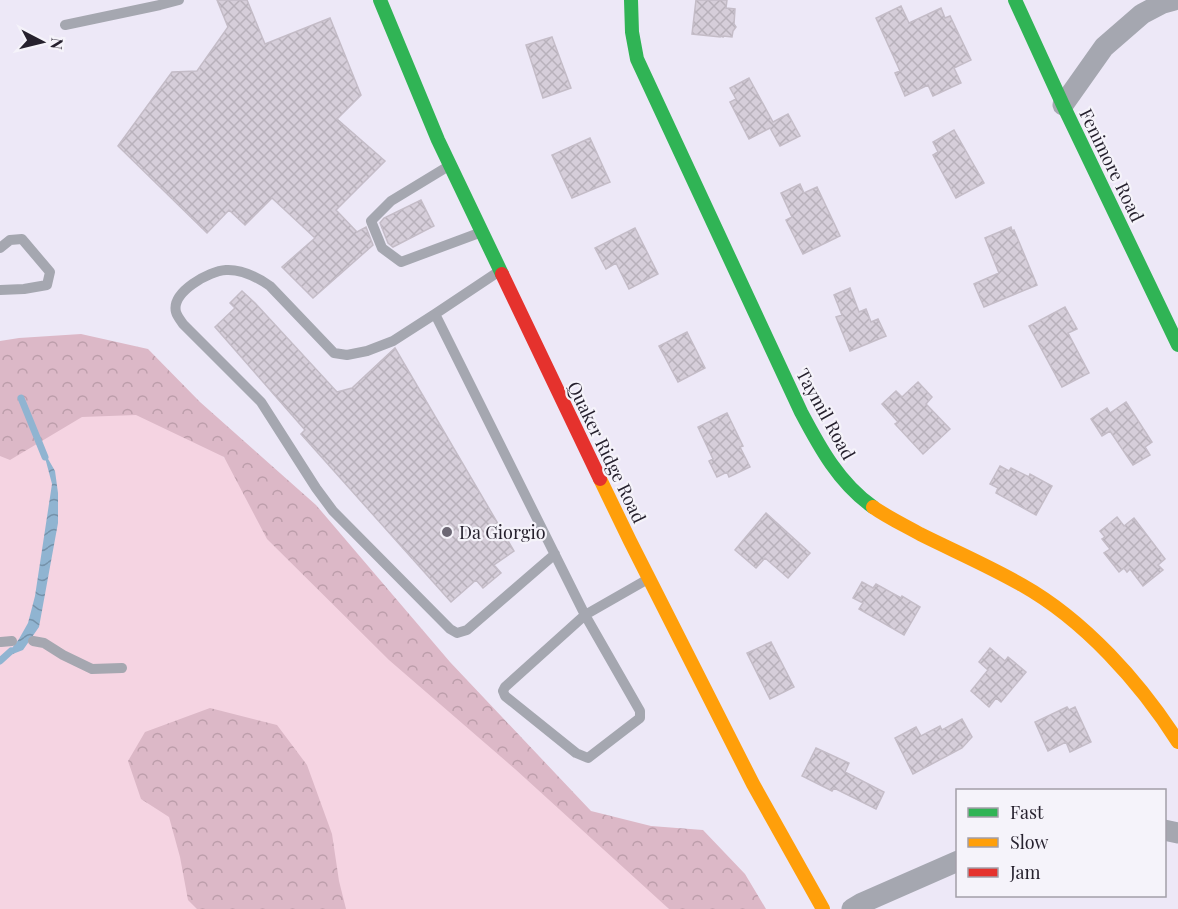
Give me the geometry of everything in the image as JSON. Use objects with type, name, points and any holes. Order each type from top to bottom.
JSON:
[{"type":"street","name":"Quaker Ridge Road","points":[[380,0],[438,140],[649,578],[753,784],[823,909]]},
{"type":"street","name":"Taymil Road","points":[[632,0],[632,32],[637,58],[801,412],[819,446],[841,478],[864,501],[890,519],[1023,586],[1076,624],[1117,663],[1144,693],[1168,724],[1178,742]]},
{"type":"street","name":"Fenimore Road","points":[[1015,0],[1178,345]]},
{"type":"street","points":[[1063,105],[1104,47],[1142,14],[1174,0]]},
{"type":"street","points":[[852,909],[956,861]]},
{"type":"lane","points":[[65,25],[178,0]]},
{"type":"lane","points":[[450,165],[391,201],[371,221],[382,248],[401,262],[482,231]]},
{"type":"lane","points":[[0,248],[10,240],[22,239],[50,272],[47,285],[0,290]]},
{"type":"lane","points":[[501,270],[393,341],[367,351],[347,355],[334,353],[270,285],[258,277],[245,273],[226,270],[211,273],[193,282],[177,302],[176,312],[183,324],[261,402],[333,511],[450,629],[457,633],[467,630],[555,554]]},
{"type":"lane","points":[[435,314],[585,615],[640,711],[640,718],[588,758],[576,753],[505,696],[503,691],[585,615],[649,578]]},
{"type":"lane","points":[[33,641],[44,643],[92,669],[122,668]]},
{"type":"shaded area","points":[[118,350],[669,909],[0,909],[0,360]]},
{"type":"green space","points":[[81,334],[148,349],[200,402],[316,505],[450,662],[591,811],[651,826],[703,830],[745,874],[766,909],[669,909],[515,769],[389,660],[267,539],[224,457],[136,415],[82,417],[10,460],[0,456],[0,341]]},
{"type":"green space","points":[[210,708],[277,725],[307,765],[332,834],[346,909],[197,909],[188,900],[169,817],[141,799],[128,761],[145,732]]},
{"type":"water","points":[[43,450],[55,471],[58,523],[39,627],[23,650],[5,657],[28,623],[35,596],[52,484]]},
{"type":"building","points":[[217,0],[247,0],[265,44],[330,18],[361,95],[337,119],[385,161],[336,210],[357,232],[366,227],[373,245],[313,298],[282,267],[315,238],[272,198],[245,225],[229,210],[207,233],[118,146],[172,72],[197,71],[228,27]]},
{"type":"building","points":[[696,0],[727,0],[726,8],[735,9],[734,24],[736,27],[732,37],[692,34]]},
{"type":"building","points":[[901,6],[909,23],[941,8],[945,18],[950,16],[971,60],[954,68],[961,83],[933,96],[928,85],[905,96],[895,73],[900,71],[876,18]]},
{"type":"building","points":[[552,37],[571,88],[543,98],[526,45]]},
{"type":"building","points":[[749,78],[773,122],[788,114],[800,136],[780,146],[770,128],[749,139],[730,102],[736,99],[730,88]]},
{"type":"building","points":[[954,130],[984,183],[956,198],[933,155],[938,152],[933,142]]},
{"type":"building","points":[[590,138],[610,182],[572,198],[552,155]]},
{"type":"building","points":[[800,184],[804,193],[817,187],[840,236],[803,254],[786,220],[792,217],[781,193]]},
{"type":"building","points":[[421,200],[434,226],[393,247],[388,243],[380,223],[384,218]]},
{"type":"building","points":[[1011,227],[1037,285],[984,307],[974,284],[999,273],[985,238]]},
{"type":"building","points":[[635,228],[658,274],[629,289],[616,263],[606,269],[595,248]]},
{"type":"building","points":[[850,288],[859,312],[866,309],[871,322],[878,319],[886,336],[850,351],[836,317],[842,315],[834,295]]},
{"type":"building","points":[[242,291],[337,392],[352,388],[395,348],[514,551],[494,565],[501,573],[483,588],[476,580],[451,602],[301,434],[305,430],[215,327],[235,308],[230,303]]},
{"type":"building","points":[[1065,307],[1077,329],[1068,333],[1089,373],[1062,387],[1029,326]]},
{"type":"building","points":[[687,332],[705,368],[678,382],[659,346]]},
{"type":"building","points":[[918,382],[932,397],[926,404],[950,429],[923,454],[895,424],[898,422],[882,404],[896,391],[902,397]]},
{"type":"building","points":[[1126,402],[1152,442],[1145,447],[1150,455],[1133,465],[1110,431],[1102,436],[1091,419],[1107,408],[1110,413]]},
{"type":"building","points":[[727,413],[750,467],[729,477],[727,472],[717,477],[709,461],[713,459],[698,427]]},
{"type":"building","points":[[1000,466],[1009,471],[1011,468],[1029,477],[1030,474],[1052,486],[1036,515],[996,493],[998,488],[990,484]]},
{"type":"building","points":[[766,513],[810,553],[788,578],[765,558],[756,568],[735,550]]},
{"type":"building","points":[[1117,517],[1124,526],[1134,518],[1165,559],[1158,565],[1163,570],[1143,586],[1130,569],[1127,572],[1124,568],[1119,572],[1104,553],[1110,549],[1102,539],[1105,537],[1100,531]]},
{"type":"building","points":[[862,582],[873,588],[876,584],[920,607],[904,635],[859,609],[863,603],[853,598]]},
{"type":"building","points":[[771,642],[794,687],[770,699],[747,653]]},
{"type":"building","points":[[990,648],[1005,661],[1008,657],[1026,672],[1001,702],[996,698],[989,707],[971,691],[988,670],[979,662]]},
{"type":"building","points":[[1067,707],[1069,710],[1075,707],[1091,742],[1070,752],[1066,742],[1048,751],[1035,722]]},
{"type":"building","points":[[962,719],[972,737],[962,748],[913,774],[895,738],[916,727],[921,736],[940,726],[942,730]]},
{"type":"building","points":[[816,748],[849,763],[845,772],[884,792],[876,809],[834,788],[832,791],[802,776]]},
{"type":"waterway","points":[[21,398],[45,457]]},
{"type":"waterway","points":[[0,661],[11,651]]},
{"type":"traffic: fast","points":[[380,0],[438,140],[502,274]]},
{"type":"traffic: fast","points":[[631,0],[632,32],[637,59],[801,412],[823,452],[840,476],[873,507]]},
{"type":"traffic: fast","points":[[1015,0],[1178,345]]},
{"type":"traffic: slow","points":[[600,479],[753,784],[823,909]]},
{"type":"traffic: slow","points":[[873,507],[1045,599],[1089,634],[1109,654],[1146,697],[1178,742]]},
{"type":"traffic: jam","points":[[502,274],[600,479]]},
{"type":"place","name":"Da Giorgio","points":[[447,532]]}]
